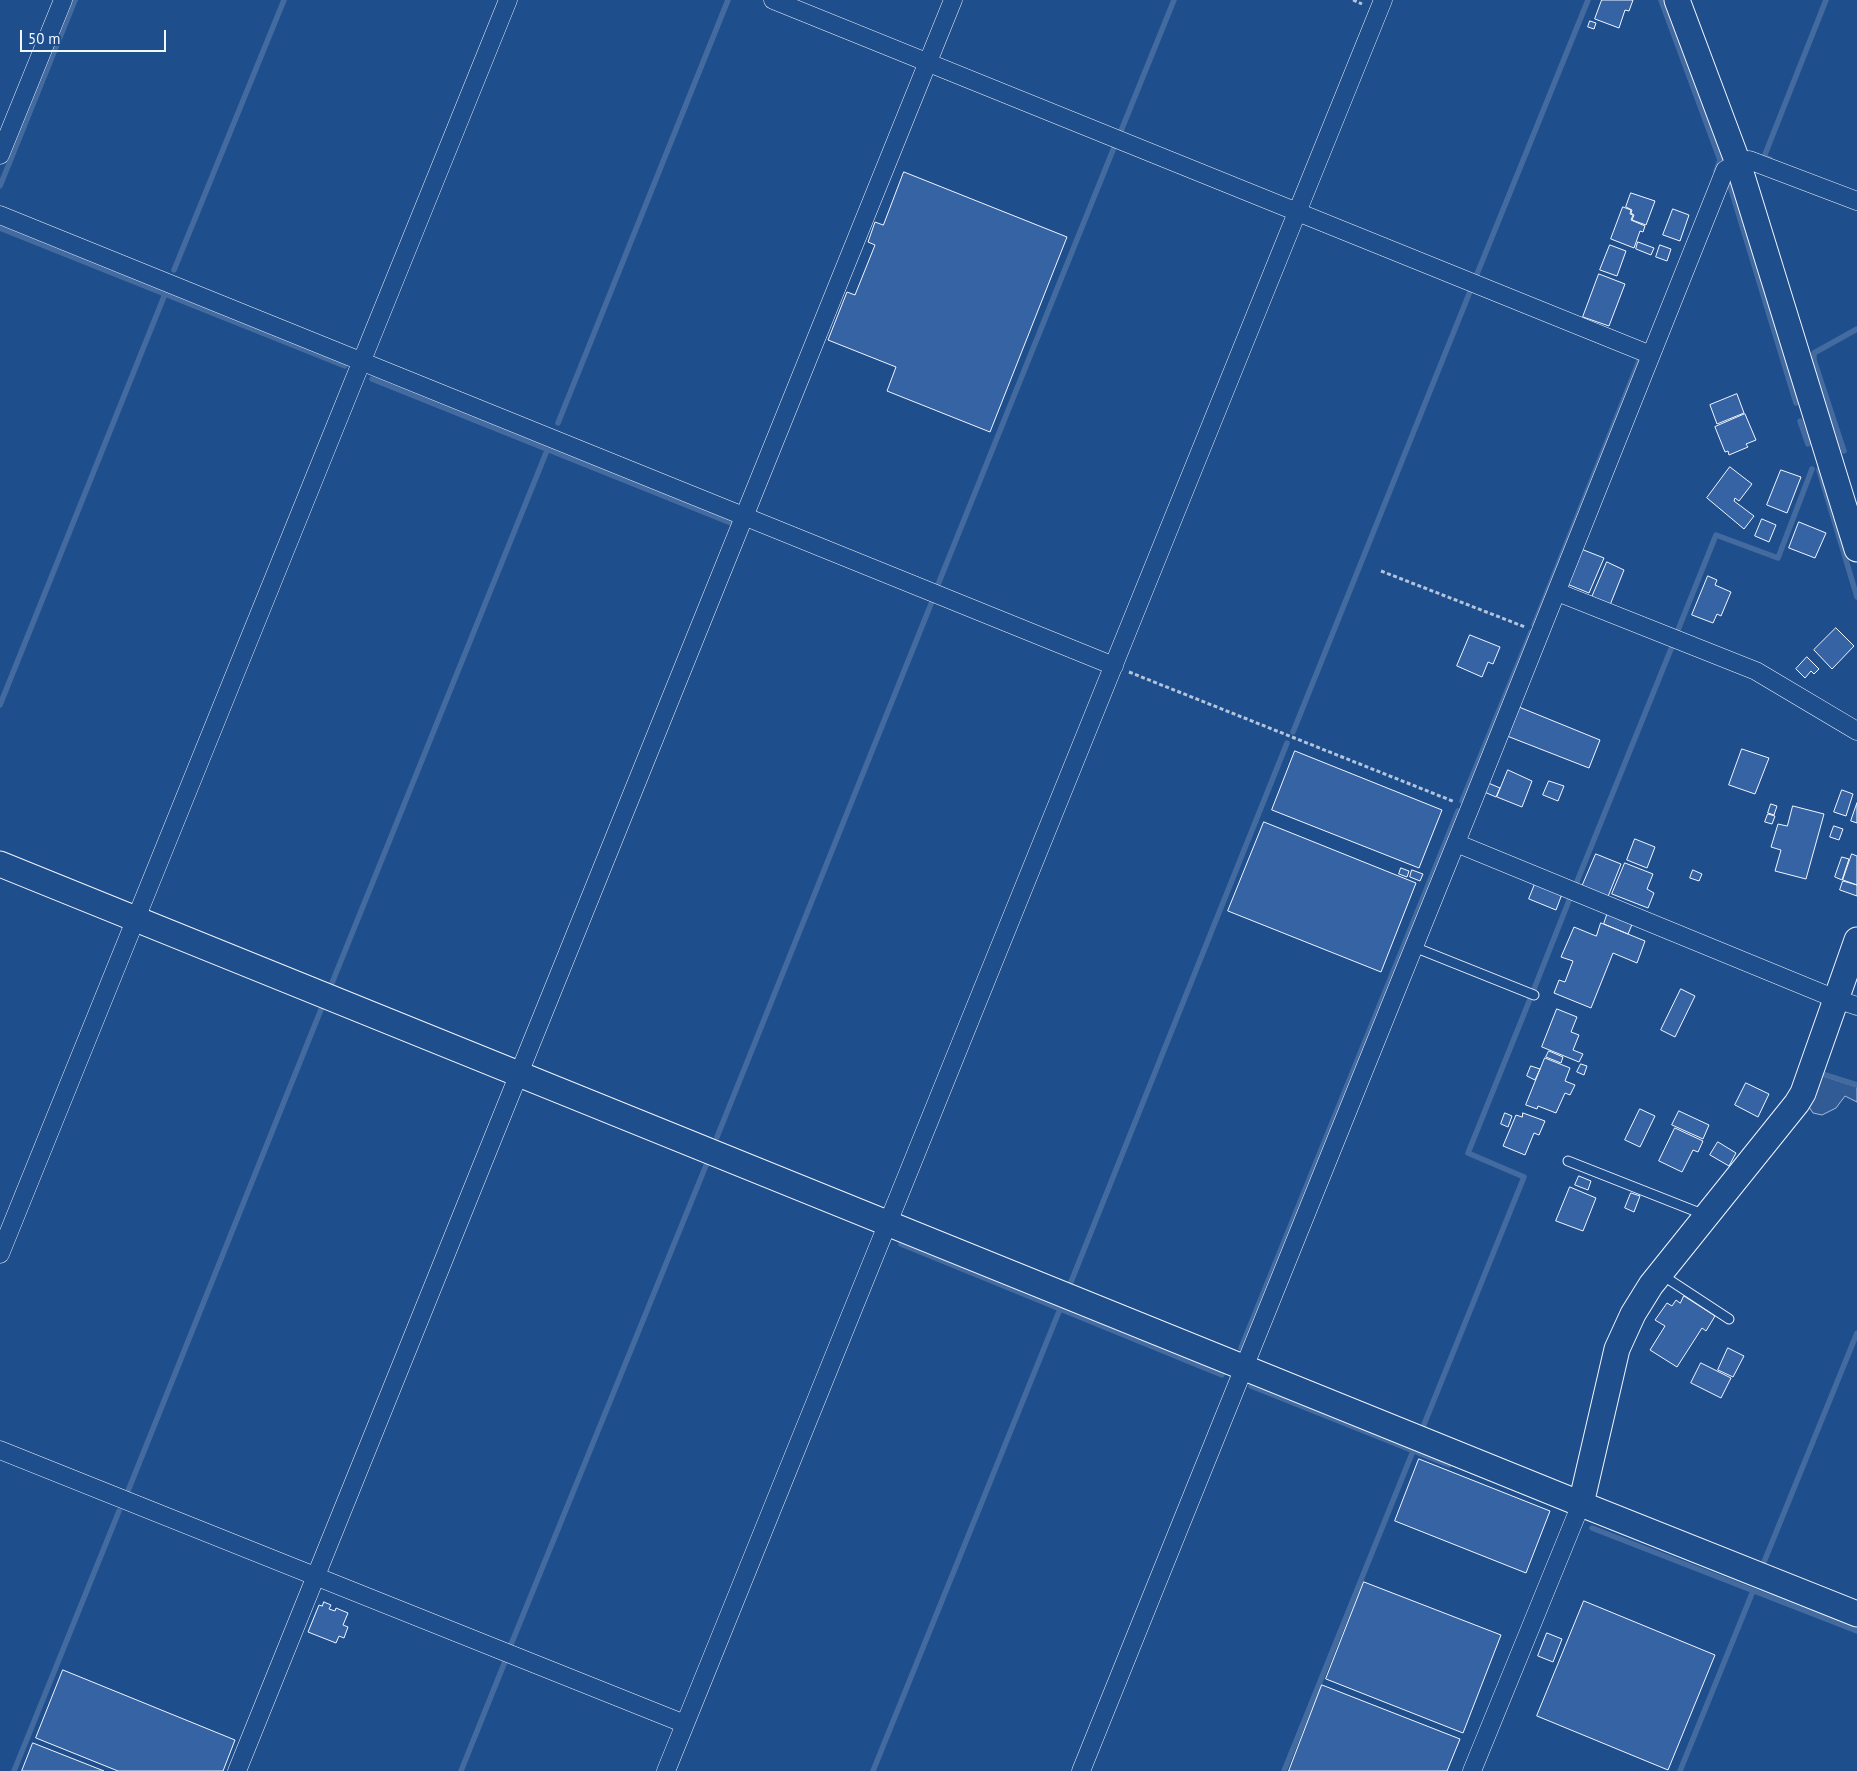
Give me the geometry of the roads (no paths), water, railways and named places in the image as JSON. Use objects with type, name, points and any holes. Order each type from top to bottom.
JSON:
[{"type":"street","points":[[0,155],[63,0]]},
{"type":"street","points":[[0,1254],[508,0]]},
{"type":"street","points":[[773,0],[1651,355]]},
{"type":"street","points":[[237,1771],[953,0]]},
{"type":"street","points":[[666,1771],[1383,0]]},
{"type":"street","points":[[1677,0],[1738,163],[1857,550]]},
{"type":"street","points":[[1080,1771],[1414,948],[1725,170],[1749,160],[1857,201]]},
{"type":"street","points":[[0,215],[1114,666]]},
{"type":"street","points":[[1557,592],[1756,671],[1857,731]]},
{"type":"street","points":[[1456,843],[1846,1003]]},
{"type":"street","points":[[0,864],[1857,1614]]},
{"type":"street","points":[[1472,1771],[1581,1504],[1618,1349],[1633,1314],[1651,1285],[1798,1103],[1804,1093],[1846,1003],[1857,940]]},
{"type":"street","points":[[0,1450],[685,1724]]},
{"type":"lane","points":[[1414,948],[1534,995]]},
{"type":"lane","points":[[1568,1161],[1707,1215]]},
{"type":"lane","points":[[1660,1274],[1729,1319]]},
{"type":"waterway","points":[[0,186],[75,0]]},
{"type":"waterway","points":[[174,270],[284,0]]},
{"type":"waterway","points":[[558,423],[728,0]]},
{"type":"waterway","points":[[1121,131],[1174,0]]},
{"type":"waterway","points":[[1475,279],[1588,0]]},
{"type":"waterway","points":[[1661,0],[1720,160],[1716,171]]},
{"type":"waterway","points":[[1770,159],[1764,157],[1826,0]]},
{"type":"waterway","points":[[937,587],[1115,145]]},
{"type":"waterway","points":[[1730,186],[1796,403]]},
{"type":"waterway","points":[[0,228],[345,366]]},
{"type":"waterway","points":[[1293,732],[1471,289]]},
{"type":"waterway","points":[[0,705],[165,294]]},
{"type":"waterway","points":[[1844,451],[1814,360],[1814,353],[1857,329]]},
{"type":"waterway","points":[[1534,625],[1641,356]]},
{"type":"waterway","points":[[372,379],[731,523]]},
{"type":"waterway","points":[[1800,421],[1808,444]]},
{"type":"waterway","points":[[332,983],[548,448]]},
{"type":"waterway","points":[[1678,630],[1716,535],[1778,558],[1812,469]]},
{"type":"waterway","points":[[1819,470],[1857,597]]},
{"type":"waterway","points":[[717,1137],[933,599]]},
{"type":"waterway","points":[[1462,801],[1531,632]]},
{"type":"waterway","points":[[1576,884],[1671,649]]},
{"type":"waterway","points":[[1071,1282],[1287,743]]},
{"type":"waterway","points":[[1241,1348],[1458,811]]},
{"type":"waterway","points":[[1534,989],[1570,898]]},
{"type":"waterway","points":[[1423,1427],[1524,1177],[1468,1153],[1530,999]]},
{"type":"waterway","points":[[128,1491],[322,1007]]},
{"type":"waterway","points":[[1823,1074],[1857,1085]]},
{"type":"waterway","points":[[510,1647],[707,1163]]},
{"type":"waterway","points":[[901,1244],[1222,1375]]},
{"type":"waterway","points":[[873,1771],[1060,1309]]},
{"type":"waterway","points":[[1764,1562],[1857,1333]]},
{"type":"waterway","points":[[1251,1386],[1449,1465]]},
{"type":"waterway","points":[[1284,1771],[1413,1451]]},
{"type":"waterway","points":[[14,1771],[119,1511]]},
{"type":"waterway","points":[[1592,1528],[1857,1631]]},
{"type":"waterway","points":[[1680,1771],[1753,1591]]},
{"type":"waterway","points":[[461,1771],[506,1659]]}]
